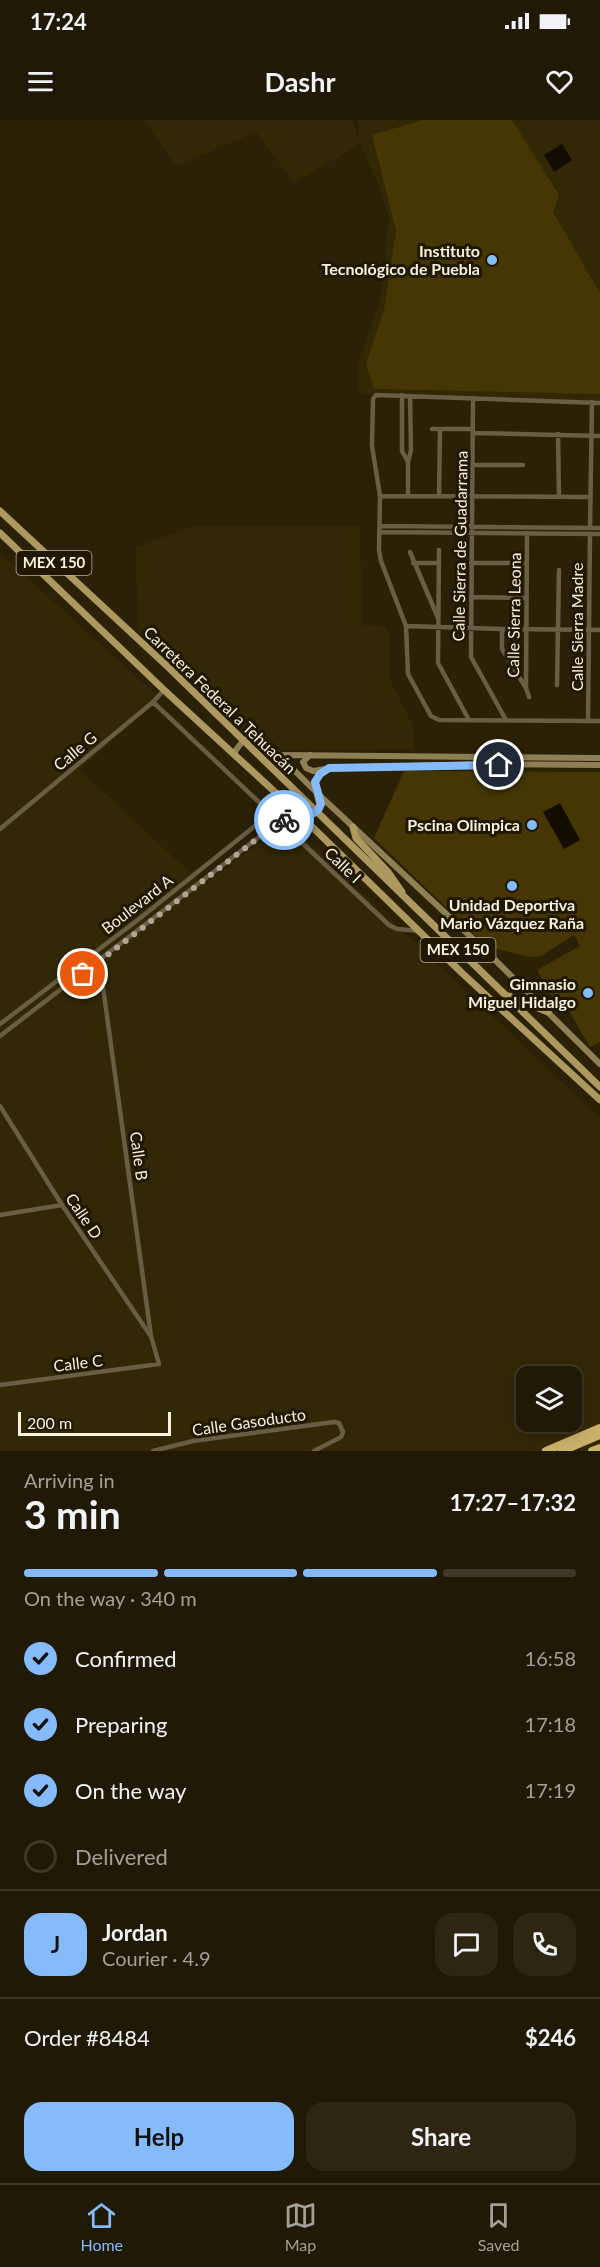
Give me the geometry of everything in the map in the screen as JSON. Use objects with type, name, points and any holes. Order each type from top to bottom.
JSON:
[{"type":"highway","points":[[546,1451],[600,1428]]},
{"type":"highway","points":[[562,1451],[600,1437]]},
{"type":"highway","points":[[572,1451],[600,1437]]},
{"type":"highway","points":[[592,1451],[600,1448]]},
{"type":"main road","name":"Carretera Federal a Tehuacán","points":[[0,511],[244,742],[600,1086]]},
{"type":"main road","name":"Carretera Federal a Tehuacán","points":[[0,533],[164,690],[301,816],[462,973],[600,1100]]},
{"type":"main road","points":[[353,827],[356,838],[388,872],[410,904]]},
{"type":"main road","points":[[504,994],[548,1012]]},
{"type":"street","points":[[600,403],[374,396],[372,446],[380,496],[381,561],[406,626],[408,674],[434,719],[600,721]]},
{"type":"street","points":[[402,396],[402,451],[408,462]]},
{"type":"street","points":[[408,495],[408,462],[411,450],[410,396]]},
{"type":"street","name":"Calle Sierra de Guadarrama","points":[[473,398],[471,657],[506,720]]},
{"type":"street","name":"Calle Sierra Madre","points":[[588,721],[592,402]]},
{"type":"street","points":[[432,429],[600,436]]},
{"type":"street","points":[[439,495],[440,429]]},
{"type":"street","points":[[558,434],[559,496]]},
{"type":"street","points":[[472,465],[523,465]]},
{"type":"street","points":[[591,466],[600,466]]},
{"type":"street","points":[[380,496],[590,497]]},
{"type":"street","points":[[472,529],[527,533],[590,531],[600,528]]},
{"type":"street","points":[[381,529],[590,531],[600,534]]},
{"type":"street","name":"Calle Sierra Leona","points":[[527,533],[526,688],[529,697]]},
{"type":"street","points":[[439,550],[438,663],[469,720]]},
{"type":"street","points":[[410,552],[439,621]]},
{"type":"street","points":[[413,563],[439,563]]},
{"type":"street","points":[[471,563],[527,563]]},
{"type":"street","points":[[557,685],[559,570]]},
{"type":"street","points":[[471,597],[526,598]]},
{"type":"street","points":[[406,626],[600,630]]},
{"type":"street","points":[[502,629],[502,649],[526,688]]},
{"type":"street","name":"Calle G","points":[[0,830],[153,702],[164,690]]},
{"type":"street","name":"Calle I","points":[[153,702],[389,925],[397,929],[420,931]]},
{"type":"street","points":[[234,754],[250,738],[257,737],[264,740],[316,792],[488,953],[600,1064]]},
{"type":"street","points":[[281,755],[311,754],[490,761],[507,765],[600,765]]},
{"type":"street","points":[[311,754],[303,762],[306,768],[313,771],[329,768],[490,761],[508,757],[600,758]]},
{"type":"street","points":[[507,765],[508,757]]},
{"type":"street","points":[[528,757],[528,765]]},
{"type":"street","points":[[301,816],[316,813],[321,804],[315,782],[320,774],[329,768]]},
{"type":"street","points":[[272,813],[277,794]]},
{"type":"street","name":"Boulevard A","points":[[0,1024],[96,952],[272,813]]},
{"type":"street","name":"Boulevard A","points":[[0,1036],[280,821],[301,816]]},
{"type":"street","points":[[189,879],[194,886]]},
{"type":"street","name":"Calle B","points":[[96,952],[100,961],[151,1336],[159,1364]]},
{"type":"street","name":"Calle D","points":[[0,1106],[62,1205],[151,1336]]},
{"type":"street","points":[[0,1215],[62,1205]]},
{"type":"street","name":"Calle C","points":[[0,1385],[159,1364]]},
{"type":"street","name":"Calle Gasoducto","points":[[153,1451],[194,1441],[339,1423],[344,1432],[337,1440],[314,1451]]},
{"type":"shaded area","name":"Instituto Tecnológico de Puebla","points":[[144,120],[352,120],[359,140],[358,120],[600,120],[600,401],[359,394],[357,365],[380,302],[389,219],[380,189],[360,144],[294,183],[256,132],[176,166]]},
{"type":"shaded area","name":"Instituto Tecnológico de Puebla","points":[[423,120],[512,120],[559,195],[553,212],[600,293],[600,394],[374,389],[366,364],[384,310],[396,231],[372,135]]},
{"type":"shaded area","points":[[562,144],[572,160],[554,172],[544,155]]},
{"type":"shaded area","points":[[190,527],[360,527],[362,625],[386,626],[389,635],[389,678],[413,726],[414,749],[282,750],[259,730],[244,729],[139,632],[135,548]]},
{"type":"shaded area","points":[[0,553],[160,698],[80,770],[205,884],[275,831],[291,825],[600,1118],[600,1451],[0,1451]]},
{"type":"shaded area","name":"Unidad Deportiva Mario Vázquez Raña","points":[[404,771],[600,772],[600,1042],[590,1047],[568,1009],[561,1013],[537,970],[580,946],[574,935],[541,956],[529,957],[486,946],[374,838]]},
{"type":"shaded area","points":[[560,803],[580,840],[564,849],[543,812]]},
{"type":"way so far","points":[[83,974],[183,894],[284,820]]},
{"type":"place","name":"Instituto Tecnológico de Puebla","points":[[492,260]]},
{"type":"place","name":"Pscina Olimpica","points":[[532,825]]},
{"type":"place","name":"Unidad Deportiva Mario Vázquez Raña","points":[[512,886]]},
{"type":"place","name":"Gimnasio Miguel Hidalgo","points":[[588,993]]},
{"type":"route","points":[[284,820],[316,813],[321,804],[314,786],[315,782],[320,774],[329,768],[499,765]]}]
